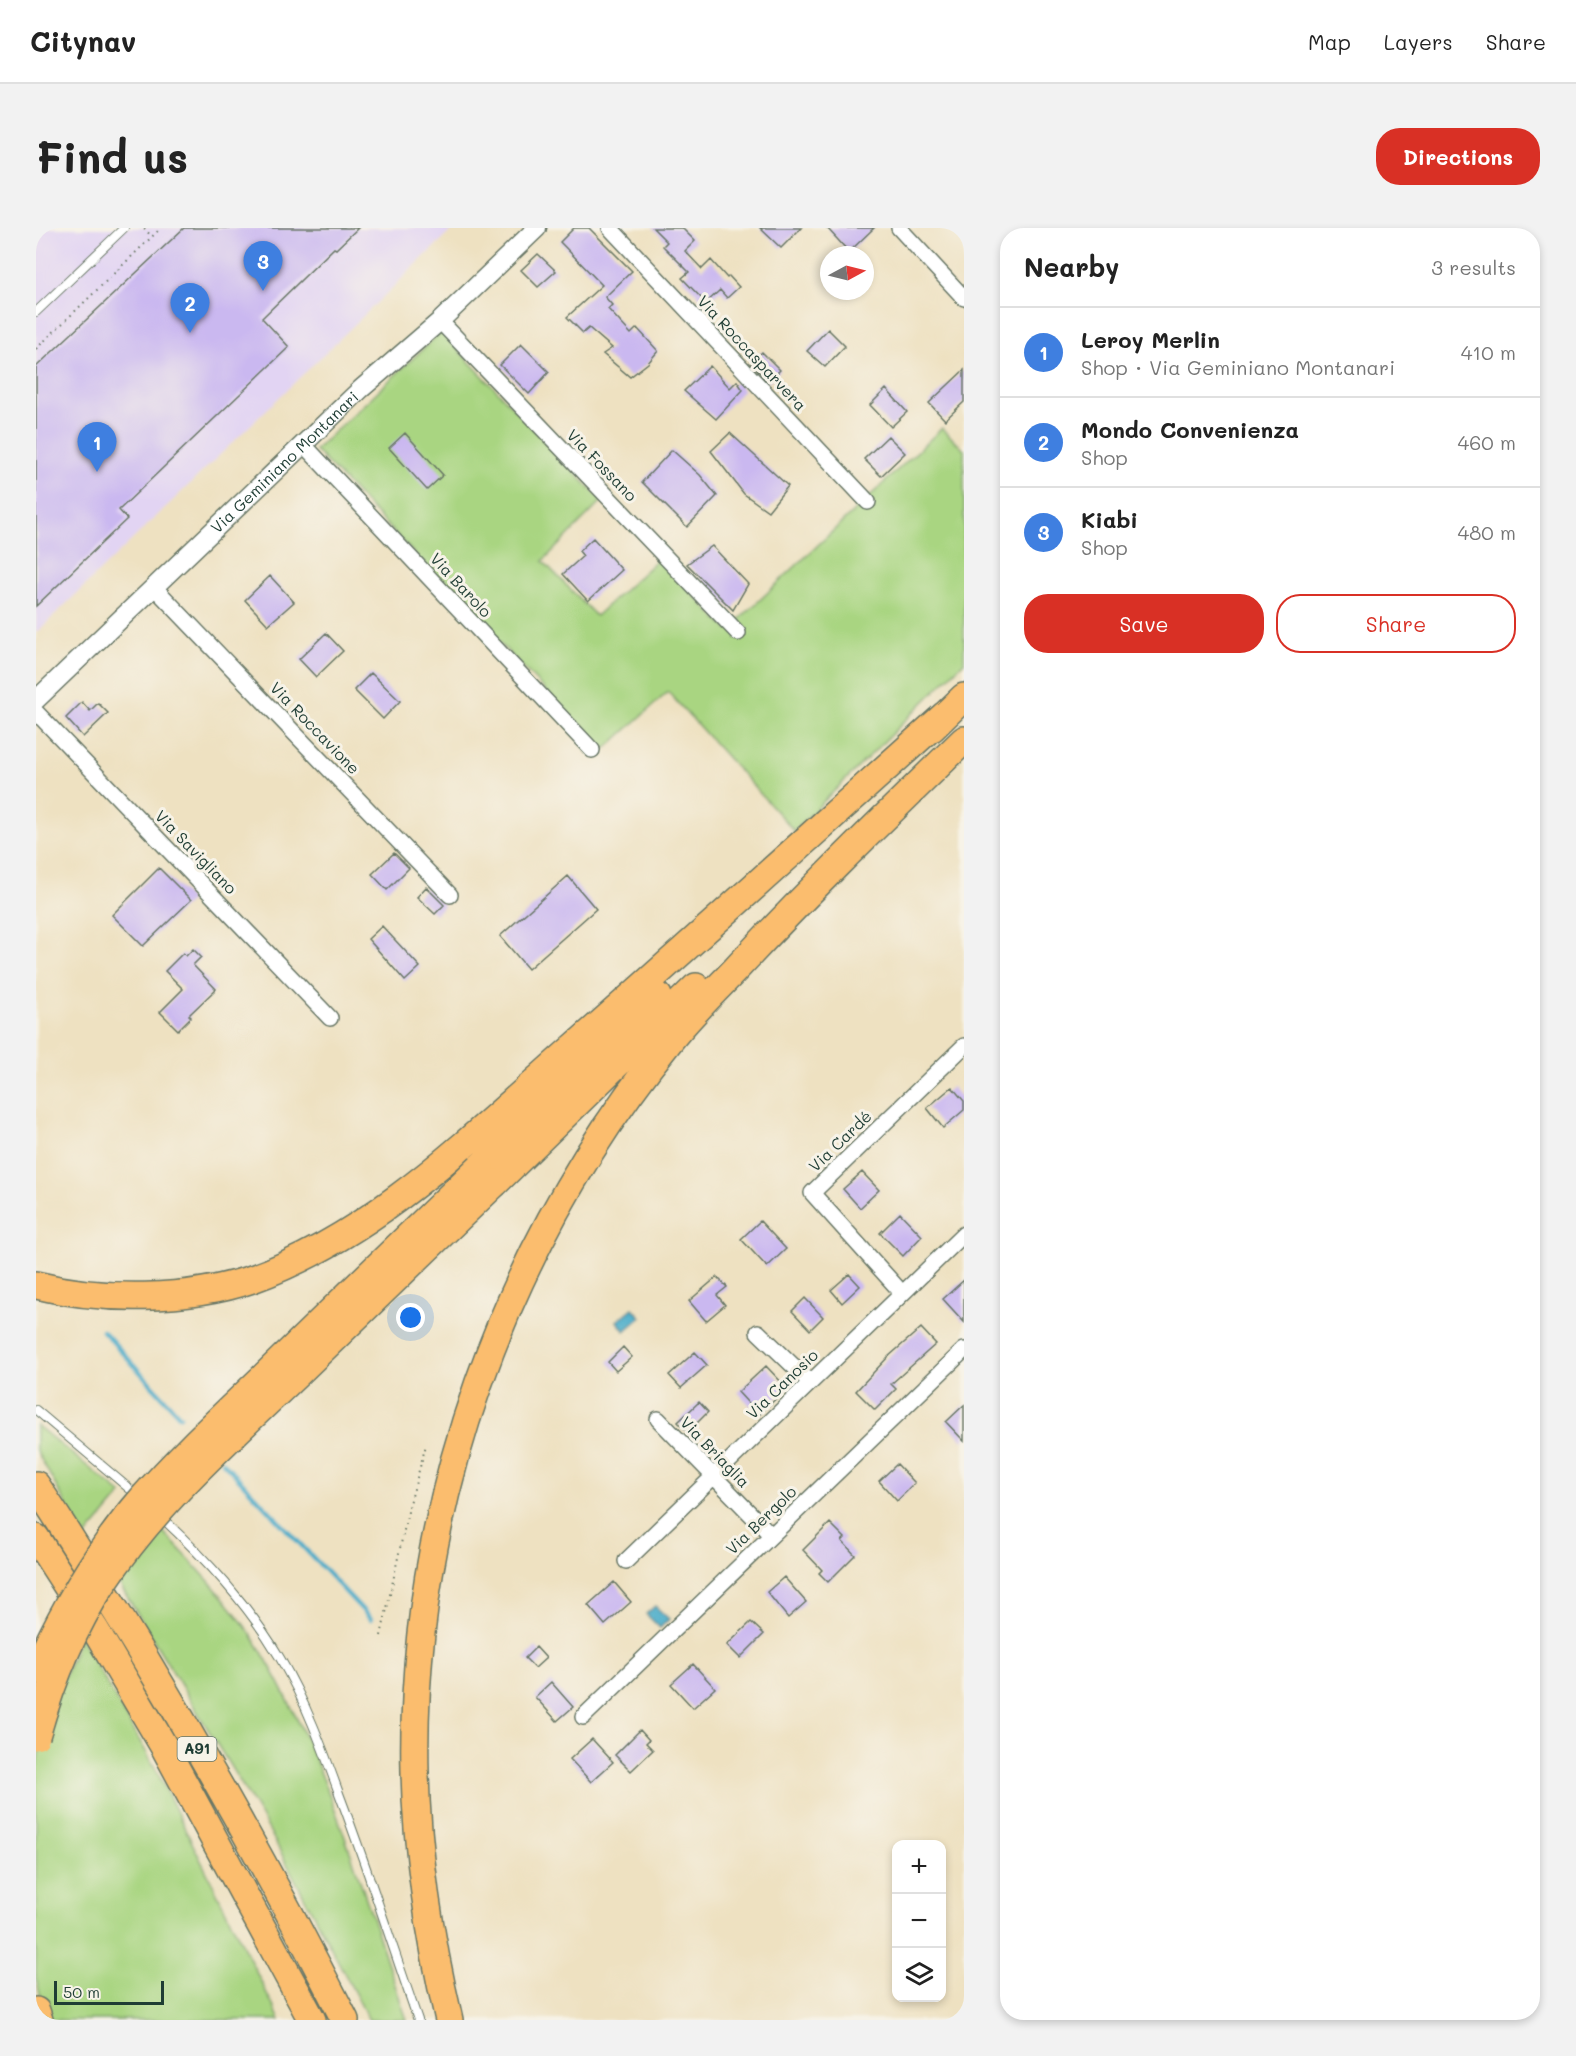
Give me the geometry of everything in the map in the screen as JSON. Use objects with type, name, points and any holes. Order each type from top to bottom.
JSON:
[{"type":"highway","points":[[36,1736],[55,1678],[78,1628],[103,1583],[146,1527],[201,1466],[487,1175],[955,706]]},
{"type":"highway","points":[[36,1285],[126,1296],[163,1295],[223,1287],[274,1270],[341,1235],[434,1170],[659,973],[955,706]]},
{"type":"highway","points":[[36,1670],[82,1582],[121,1525],[143,1497],[209,1430],[789,896],[964,739]]},
{"type":"highway","points":[[449,2020],[423,1877],[415,1773],[416,1711],[423,1629],[438,1530],[460,1440],[492,1346],[520,1281],[555,1212],[605,1128],[672,1037],[772,930],[964,739]]},
{"type":"highway","name":"A91","points":[[36,1485],[140,1648],[238,1822],[345,2020]]},
{"type":"highway","name":"A91","points":[[36,1538],[96,1631],[166,1750],[312,2020]]},
{"type":"highway","points":[[36,2011],[39,2020]]},
{"type":"street","name":"Via Geminiano Montanari","points":[[36,700],[361,389],[440,321],[537,228]]},
{"type":"street","name":"Via Roccasparvera","points":[[610,228],[868,502]]},
{"type":"street","points":[[899,228],[964,298]]},
{"type":"street","name":"Via Fossano","points":[[440,321],[738,633]]},
{"type":"street","name":"Via Barolo","points":[[303,444],[592,750]]},
{"type":"street","name":"Via Roccavione","points":[[154,587],[450,895]]},
{"type":"street","name":"Via Savigliano","points":[[36,712],[330,1018]]},
{"type":"street","name":"Via Cardé","points":[[902,1293],[812,1193],[964,1046]]},
{"type":"street","name":"Via Canosio","points":[[626,1562],[964,1233]]},
{"type":"street","points":[[759,1332],[810,1382]]},
{"type":"street","name":"Via Bergolo","points":[[583,1718],[964,1350]]},
{"type":"street","name":"Via Briaglia","points":[[658,1419],[771,1535]]},
{"type":"lane","points":[[36,312],[124,228]]},
{"type":"lane","points":[[36,1410],[119,1478],[144,1502]]},
{"type":"lane","points":[[153,1509],[224,1579],[263,1631],[293,1682],[315,1731],[354,1834],[418,2020]]},
{"type":"path","points":[[144,228],[152,237]]},
{"type":"path","points":[[36,350],[161,228]]},
{"type":"path","points":[[381,1636],[409,1507],[426,1445]]},
{"type":"shaded area","points":[[36,228],[454,228],[36,633]]},
{"type":"green space","points":[[441,332],[602,501],[543,561],[596,616],[658,559],[728,630],[942,428],[964,450],[964,662],[794,831],[668,692],[603,751],[315,450]]},
{"type":"green space","points":[[36,1425],[122,1494],[85,1538],[36,1450]]},
{"type":"green space","points":[[157,1525],[230,1607],[252,1636],[278,1680],[301,1727],[340,1823],[407,2020],[369,2020],[268,1828],[117,1580]]},
{"type":"green space","points":[[80,1637],[153,1764],[280,2020],[47,2020],[36,1978],[36,1768],[43,1731]]},
{"type":"water","points":[[633,1308],[641,1317],[625,1331],[617,1321]]},
{"type":"water","points":[[655,1606],[669,1619],[660,1628],[646,1614]]},
{"type":"building","points":[[184,228],[358,228],[336,249],[334,248],[262,318],[289,347],[119,510],[127,519],[36,606],[36,367]]},
{"type":"building","points":[[574,228],[589,228],[632,271],[605,297],[612,305],[608,309],[631,334],[637,328],[658,351],[648,363],[630,377],[603,354],[612,348],[589,328],[583,333],[567,317],[602,285],[560,242]]},
{"type":"building","points":[[653,228],[682,228],[695,241],[685,251],[702,269],[711,260],[727,278],[729,276],[739,287],[727,298],[720,290],[706,303],[682,278],[689,272],[663,246],[667,242]]},
{"type":"building","points":[[760,228],[801,228],[781,248]]},
{"type":"building","points":[[827,228],[874,228],[855,246],[844,246]]},
{"type":"building","points":[[538,254],[556,271],[538,287],[521,270]]},
{"type":"building","points":[[828,329],[845,346],[825,367],[807,351]]},
{"type":"building","points":[[521,344],[549,372],[529,394],[500,365]]},
{"type":"building","points":[[762,352],[780,370],[768,382],[751,363]]},
{"type":"building","points":[[710,366],[730,388],[737,381],[743,390],[716,419],[684,391]]},
{"type":"building","points":[[964,370],[964,402],[945,420],[929,403]]},
{"type":"building","points":[[886,389],[907,412],[891,427],[870,405]]},
{"type":"building","points":[[405,433],[443,475],[427,490],[389,448]]},
{"type":"building","points":[[730,433],[788,486],[768,511],[744,494],[711,451]]},
{"type":"building","points":[[888,436],[905,453],[881,476],[864,459]]},
{"type":"building","points":[[672,450],[700,475],[717,496],[687,527],[642,482]]},
{"type":"building","points":[[593,538],[622,570],[588,601],[563,574],[583,556],[579,551]]},
{"type":"building","points":[[712,546],[748,584],[733,610],[687,564]]},
{"type":"building","points":[[270,576],[294,602],[268,625],[245,600]]},
{"type":"building","points":[[326,633],[343,651],[316,677],[299,659]]},
{"type":"building","points":[[371,673],[400,701],[383,719],[354,690]]},
{"type":"building","points":[[82,702],[90,711],[98,703],[108,713],[83,737],[66,718]]},
{"type":"building","points":[[394,853],[409,868],[387,890],[372,874]]},
{"type":"building","points":[[159,868],[191,900],[143,946],[112,915]]},
{"type":"building","points":[[568,876],[596,909],[528,969],[500,936]]},
{"type":"building","points":[[426,887],[444,905],[435,914],[417,897]]},
{"type":"building","points":[[382,926],[420,967],[405,981],[368,939]]},
{"type":"building","points":[[193,949],[201,957],[193,965],[216,989],[189,1015],[191,1017],[178,1030],[160,1012],[183,989],[165,971],[183,953],[186,956]]},
{"type":"building","points":[[952,1087],[964,1101],[964,1110],[943,1128],[927,1108]]},
{"type":"building","points":[[862,1172],[879,1190],[860,1208],[843,1189]]},
{"type":"building","points":[[900,1213],[922,1236],[903,1256],[880,1233]]},
{"type":"building","points":[[760,1221],[786,1249],[767,1267],[741,1239]]},
{"type":"building","points":[[849,1274],[860,1286],[842,1303],[831,1290]]},
{"type":"building","points":[[717,1277],[727,1287],[717,1295],[725,1305],[706,1321],[689,1301]]},
{"type":"building","points":[[964,1280],[964,1322],[943,1299]]},
{"type":"building","points":[[805,1298],[823,1317],[810,1330],[792,1311]]},
{"type":"building","points":[[921,1328],[936,1344],[891,1384],[896,1389],[875,1410],[856,1391],[888,1357]]},
{"type":"building","points":[[623,1347],[632,1357],[616,1371],[608,1362]]},
{"type":"building","points":[[695,1352],[707,1365],[681,1388],[669,1375]]},
{"type":"building","points":[[766,1366],[787,1388],[759,1415],[738,1392]]},
{"type":"building","points":[[699,1402],[708,1412],[688,1432],[678,1422]]},
{"type":"building","points":[[964,1405],[964,1441],[946,1422]]},
{"type":"building","points":[[897,1464],[915,1483],[897,1501],[879,1481]]},
{"type":"building","points":[[830,1523],[845,1538],[842,1541],[855,1555],[828,1582],[819,1573],[822,1570],[803,1550]]},
{"type":"building","points":[[784,1577],[806,1602],[788,1618],[767,1592]]},
{"type":"building","points":[[614,1582],[631,1602],[605,1625],[588,1605]]},
{"type":"building","points":[[751,1622],[764,1634],[740,1658],[727,1645]]},
{"type":"building","points":[[536,1647],[546,1658],[535,1668],[525,1658]]},
{"type":"building","points":[[693,1664],[715,1688],[693,1708],[671,1684]]},
{"type":"building","points":[[551,1682],[573,1707],[557,1721],[535,1697]]},
{"type":"building","points":[[640,1730],[649,1740],[646,1743],[653,1750],[631,1771],[615,1755]]},
{"type":"building","points":[[592,1739],[613,1762],[591,1782],[570,1759]]},
{"type":"waterway","points":[[103,1331],[180,1416]]},
{"type":"waterway","points":[[223,1462],[371,1619]]},
{"type":"place","name":"Kiabi","points":[[263,291]]},
{"type":"place","name":"Mondo Convenienza","points":[[190,333]]},
{"type":"place","name":"Leroy Merlin","points":[[97,472]]}]
